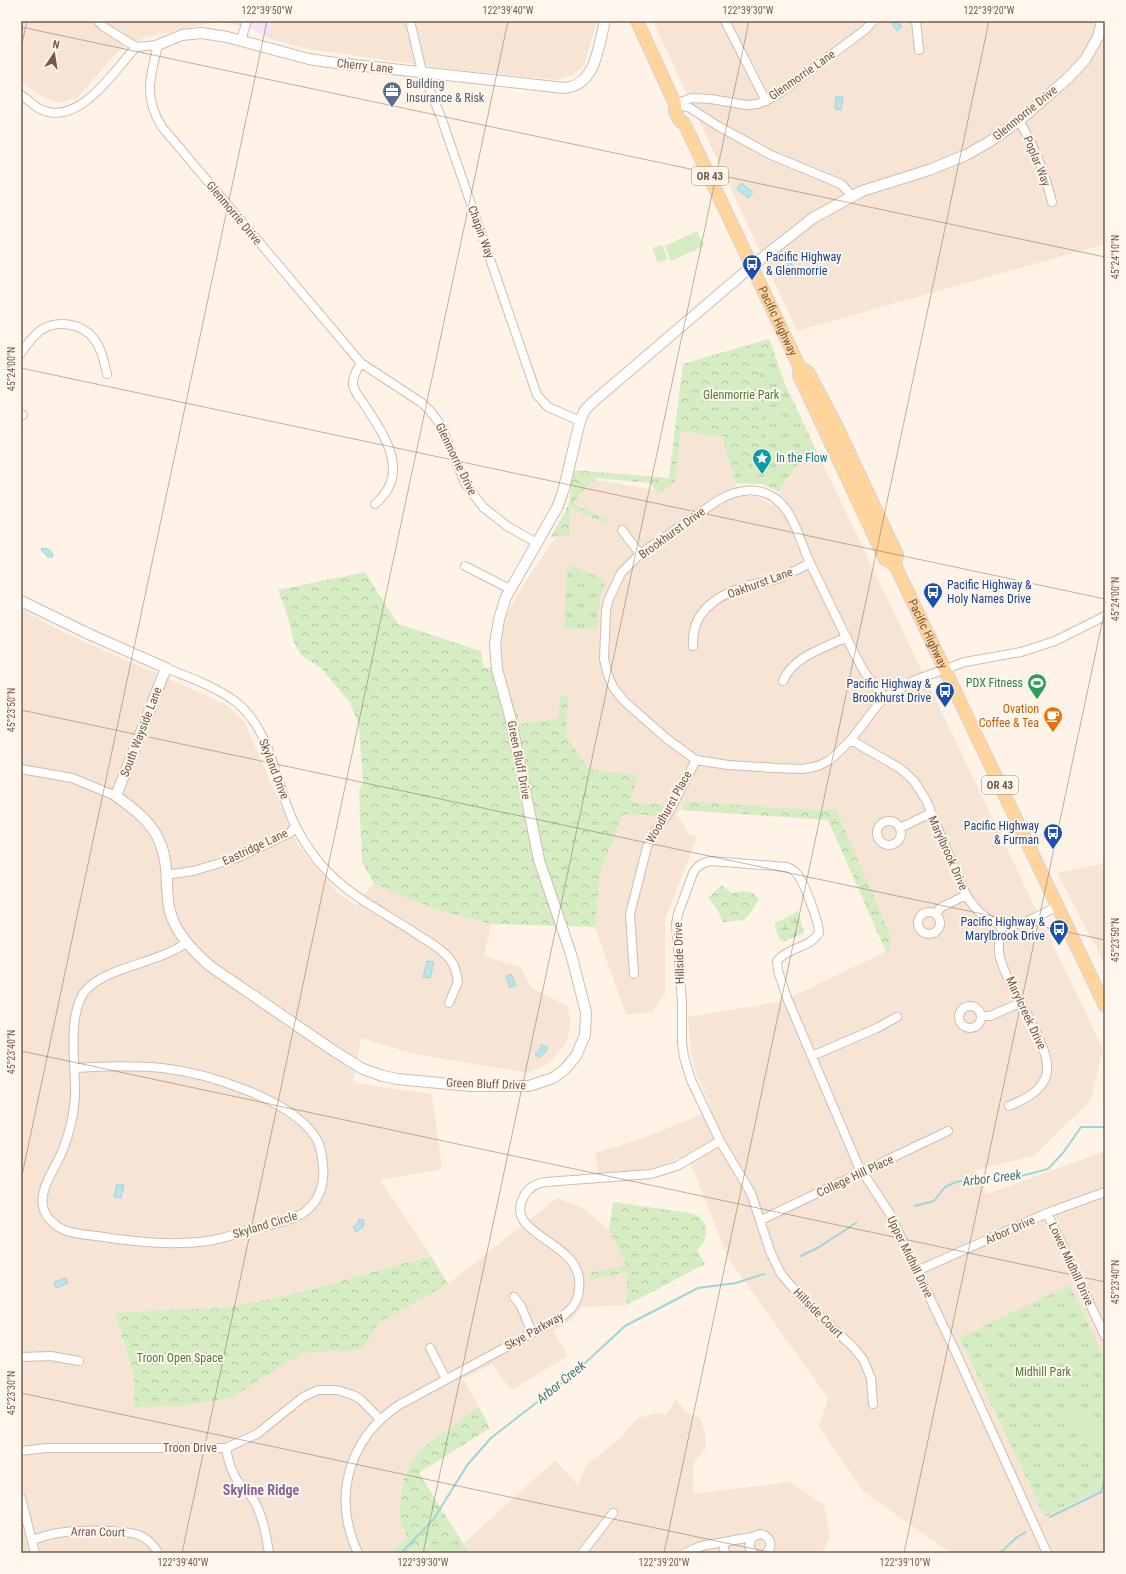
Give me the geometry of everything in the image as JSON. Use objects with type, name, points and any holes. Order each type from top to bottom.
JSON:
[{"type":"main road","name":"Pacific Highway","points":[[637,21],[675,104],[681,108],[686,118],[684,123],[800,368],[799,375],[844,476],[885,559],[895,565],[1105,1006]]},
{"type":"street","points":[[98,21],[109,30],[136,47],[158,44]]},
{"type":"street","points":[[241,40],[247,21]]},
{"type":"street","name":"Chapin Way","points":[[410,21],[422,72],[441,117],[537,395],[548,407],[580,420]]},
{"type":"street","name":"Cherry Lane","points":[[158,44],[182,35],[193,33],[213,34],[241,40],[309,59],[569,87],[580,83],[589,73],[605,21]]},
{"type":"street","points":[[725,21],[766,101]]},
{"type":"street","name":"Glenmorrie Lane","points":[[675,104],[692,98],[711,99],[746,105],[758,104],[766,101],[777,95],[865,30],[873,21]]},
{"type":"street","points":[[916,21],[919,50]]},
{"type":"street","name":"Glenmorrie Drive","points":[[158,44],[148,90],[152,108],[162,127],[361,363],[431,412],[440,424],[453,451],[460,473],[474,497],[494,518],[537,543],[560,502],[580,420],[585,410],[594,401],[752,266],[804,224],[852,196],[953,161],[989,142],[1019,121],[1068,78],[1085,60],[1098,37],[1102,21]]},
{"type":"street","points":[[21,95],[38,108],[61,114],[70,112],[91,97],[136,47]]},
{"type":"street","points":[[675,104],[690,108],[718,126],[771,155],[841,184],[852,196]]},
{"type":"street","name":"Poplar Way","points":[[1019,121],[1030,140],[1048,186],[1052,202]]},
{"type":"street","points":[[21,353],[29,342],[43,329],[60,324],[76,326],[85,330],[95,340],[101,351],[107,374]]},
{"type":"street","points":[[361,363],[354,378],[356,393],[390,448],[394,463],[391,484],[386,493],[375,504]]},
{"type":"street","name":"Brookhurst Drive","points":[[885,698],[862,668],[810,563],[789,514],[776,500],[766,494],[746,490],[728,494],[640,554],[622,573],[608,601],[604,659],[613,687],[624,701],[666,738],[696,760],[728,765],[776,768],[811,768],[830,760],[851,740],[876,707],[885,698],[915,680],[965,662],[1021,652],[1055,641],[1105,616]]},
{"type":"street","points":[[622,530],[640,554]]},
{"type":"street","name":"Green Bluff Drive","points":[[21,769],[72,778],[116,796],[142,818],[158,837],[163,854],[169,909],[186,943],[210,966],[334,1052],[373,1073],[397,1079],[471,1086],[515,1087],[543,1082],[562,1072],[579,1052],[583,1041],[586,1017],[571,954],[539,860],[511,720],[498,669],[496,653],[496,631],[503,605],[510,589],[537,543]]},
{"type":"street","name":"Oakhurst Lane","points":[[693,646],[692,632],[694,625],[706,608],[715,601],[728,592],[745,586],[774,580],[810,563]]},
{"type":"street","points":[[465,566],[510,589]]},
{"type":"street","name":"Skyland Drive","points":[[21,601],[90,635],[217,689],[237,703],[246,712],[260,732],[270,753],[296,826],[316,858],[346,889],[415,932],[447,956],[453,964],[458,982],[449,1003]]},
{"type":"street","points":[[783,681],[787,671],[796,662],[847,637]]},
{"type":"street","name":"South Wayside Lane","points":[[116,796],[166,668]]},
{"type":"street","name":"Marylbrook Drive","points":[[851,740],[910,776],[920,788],[966,895],[974,907],[993,922],[1002,925]]},
{"type":"street","name":"Woodhurst Place","points":[[634,974],[630,914],[647,847],[654,833],[668,814],[696,760]]},
{"type":"street","points":[[900,828],[931,814]]},
{"type":"street","name":"Eastridge Lane","points":[[166,875],[193,871],[237,858],[290,833],[296,826]]},
{"type":"street","name":"Hillside Drive","points":[[761,1220],[751,1193],[720,1141],[691,1080],[684,1057],[682,1043],[682,1003],[676,924],[678,914],[697,867],[704,862],[712,861],[787,867],[797,873],[818,920],[819,933],[811,942],[781,956],[777,961]]},
{"type":"street","points":[[936,914],[940,908],[966,895]]},
{"type":"street","points":[[1002,925],[1010,926],[1030,921],[1057,906]]},
{"type":"street","name":"Marylcreek Drive","points":[[1002,925],[999,953],[1020,1003],[1047,1057],[1047,1070],[1044,1080],[1037,1090],[1023,1101],[1009,1106]]},
{"type":"street","name":"Skyland Circle","points":[[76,1068],[128,1066],[177,1070],[198,1074],[234,1086],[270,1102],[298,1119],[316,1139],[320,1148],[323,1173],[322,1186],[316,1199],[307,1210],[290,1219],[207,1241],[129,1241],[65,1230],[47,1217],[43,1209],[42,1200],[48,1180],[62,1152],[72,1118],[76,1068],[74,1022],[78,1002],[88,988],[110,975],[163,956],[186,943]]},
{"type":"street","name":"Upper Midhill Drive","points":[[777,961],[778,971],[787,998],[862,1172],[884,1204],[917,1271],[1047,1553]]},
{"type":"street","points":[[980,1016],[990,1016],[1020,1003]]},
{"type":"street","points":[[812,1056],[877,1028],[897,1017]]},
{"type":"street","name":"College Hill Place","points":[[761,1220],[948,1131]]},
{"type":"street","name":"Skye Parkway","points":[[358,1553],[350,1534],[346,1515],[347,1481],[356,1454],[380,1418],[399,1405],[560,1318],[572,1308],[578,1296],[580,1281],[577,1267],[566,1254],[530,1229],[523,1220],[521,1205],[523,1198],[529,1189],[535,1184],[546,1182],[651,1174],[677,1166],[720,1141]]},
{"type":"street","name":"Arbor Drive","points":[[917,1271],[1047,1213],[1105,1192]]},
{"type":"street","name":"Lower Midhill Drive","points":[[1047,1213],[1104,1332]]},
{"type":"street","name":"Hillside Court","points":[[761,1220],[770,1251],[783,1277],[804,1302],[853,1347],[866,1364],[871,1378],[873,1404]]},
{"type":"street","points":[[514,1297],[520,1306],[532,1333]]},
{"type":"street","points":[[430,1348],[446,1379]]},
{"type":"street","points":[[21,1356],[51,1356],[79,1361]]},
{"type":"street","name":"Troon Drive","points":[[21,1451],[46,1448],[226,1448],[257,1434],[303,1397],[318,1390],[337,1390],[353,1395],[360,1399],[380,1418]]},
{"type":"street","points":[[226,1448],[231,1469],[253,1499],[260,1514],[265,1527],[269,1553]]},
{"type":"street","points":[[21,1498],[35,1553]]},
{"type":"street","points":[[582,1553],[613,1513]]},
{"type":"street","name":"Arran Court","points":[[32,1540],[64,1532],[126,1532],[147,1539],[158,1553]]},
{"type":"street","points":[[685,1553],[702,1550],[760,1534],[766,1536],[770,1545],[766,1553]]},
{"type":"street","points":[[752,1537],[749,1547],[754,1553]]},
{"type":"street","points":[[723,1543],[725,1553]]},
{"type":"shaded area","points":[[21,21],[222,21],[146,37],[121,48],[77,98],[59,103],[38,94],[21,82]]},
{"type":"shaded area","points":[[223,21],[272,21],[268,38],[253,30]]},
{"type":"shaded area","points":[[272,21],[597,21],[584,65],[573,75],[557,80],[450,69],[307,49],[268,38]]},
{"type":"shaded area","points":[[653,21],[1105,21],[1105,244],[797,331]]},
{"type":"shaded area","points":[[682,431],[723,436],[739,496],[755,496],[772,505],[800,461],[817,452],[1103,1049],[1091,1100],[1034,1156],[976,1170],[987,1194],[1105,1151],[1105,1358],[1070,1285],[959,1339],[1045,1517],[1105,1488],[1105,1553],[951,1553],[864,1492],[819,1427],[828,1398],[728,1258],[693,1169],[685,1156],[663,1165],[640,1171],[598,1173],[595,1153],[644,1138],[712,1110],[696,1074],[691,1053],[688,1017],[783,1001],[885,952],[887,953],[836,809],[817,810],[685,801],[677,815],[689,834],[697,837],[665,920],[665,993],[653,1012],[626,1015],[595,927],[600,874],[623,814],[660,816],[663,809],[629,802],[638,775],[589,769],[566,736],[560,696],[558,718],[521,724],[501,666],[501,650],[505,617],[525,582],[565,524],[586,478],[659,491],[672,477]]},
{"type":"shaded area","points":[[21,609],[63,632],[225,704],[244,721],[299,847],[336,891],[356,906],[374,883],[441,911],[491,924],[484,956],[520,967],[532,988],[567,1006],[571,1023],[566,1044],[549,1063],[528,1073],[414,1054],[361,1038],[353,1083],[432,1094],[442,1169],[380,1180],[431,1256],[288,1295],[223,1308],[115,1312],[134,1376],[134,1407],[186,1406],[231,1398],[303,1353],[361,1350],[379,1323],[448,1284],[557,1198],[583,1208],[609,1230],[627,1265],[627,1305],[582,1307],[571,1320],[553,1331],[568,1356],[511,1390],[492,1364],[463,1379],[479,1407],[423,1447],[403,1481],[399,1520],[408,1539],[387,1553],[28,1553],[21,1525]]},
{"type":"shaded area","points":[[1105,863],[1105,970],[1101,957],[1057,873]]},
{"type":"shaded area","points":[[676,1399],[687,1413],[700,1418],[705,1433],[706,1448],[694,1463],[693,1494],[790,1482],[824,1505],[830,1537],[822,1553],[469,1553],[463,1544],[555,1460],[578,1485],[586,1465],[617,1441],[638,1418],[658,1413],[666,1415]]},
{"type":"green space","points":[[697,231],[704,246],[671,261],[665,246]]},
{"type":"green space","points":[[662,245],[668,259],[658,263],[652,248]]},
{"type":"green space","name":"Glenmorrie Park","points":[[769,339],[785,384],[817,452],[800,461],[779,492],[762,484],[736,483],[722,436],[675,431],[683,364]]},
{"type":"green space","name":"Glenmorrie Park","points":[[769,339],[775,354],[771,357],[765,348],[753,356],[757,365],[767,421],[763,459],[752,460],[747,468],[734,475],[723,436],[681,431],[675,481],[658,494],[650,483],[596,478],[580,493],[574,504],[609,520],[606,524],[571,508],[569,535],[551,537],[569,504],[573,470],[669,478],[683,364]]},
{"type":"green space","points":[[567,564],[606,580],[600,597],[597,630],[564,628]]},
{"type":"green space","points":[[365,572],[398,624],[481,651],[484,668],[501,666],[521,724],[558,718],[560,696],[568,696],[566,736],[589,769],[638,775],[630,802],[665,805],[663,808],[665,809],[660,816],[623,814],[600,874],[595,927],[491,924],[441,911],[374,883],[362,862],[359,791],[363,782],[359,726],[350,703],[321,668],[302,656],[294,643],[288,617],[278,590]]},
{"type":"green space","points":[[685,801],[817,810],[836,809],[892,940],[887,954],[828,820],[681,810]]},
{"type":"green space","points":[[721,885],[732,893],[742,891],[753,893],[759,899],[749,915],[745,917],[746,920],[723,922],[717,909],[708,898]]},
{"type":"green space","points":[[798,911],[804,933],[785,941],[780,940],[774,924]]},
{"type":"green space","points":[[613,1202],[690,1213],[701,1218],[706,1228],[706,1234],[697,1250],[705,1264],[627,1305],[627,1272],[590,1280],[589,1273],[626,1265],[609,1230]]},
{"type":"green space","name":"Troon Open Space","points":[[431,1256],[448,1284],[379,1323],[361,1350],[303,1353],[231,1398],[186,1406],[134,1407],[134,1376],[115,1312],[223,1308],[289,1295]]},
{"type":"green space","name":"Midhill Park","points":[[1070,1285],[1105,1358],[1105,1488],[1045,1517],[959,1338]]},
{"type":"green space","points":[[479,1407],[490,1428],[419,1473],[469,1553],[387,1553],[408,1539],[399,1520],[403,1481],[411,1463],[423,1447]]},
{"type":"green space","points":[[1075,1408],[1082,1413],[1071,1421],[1069,1412]]},
{"type":"green space","points":[[1084,1412],[1102,1435],[1088,1446],[1070,1423]]},
{"type":"green space","points":[[21,1525],[28,1553],[21,1553]]},
{"type":"water","points":[[890,21],[898,21],[902,27],[897,31]]},
{"type":"water","points":[[836,96],[843,97],[841,110],[835,109]]},
{"type":"water","points":[[741,183],[753,192],[748,198],[737,189]]},
{"type":"water","points":[[788,257],[793,267],[788,270],[783,259]]},
{"type":"water","points":[[42,548],[48,549],[53,555],[52,557],[48,557],[41,550]]},
{"type":"water","points":[[427,961],[434,962],[430,978],[423,977]]},
{"type":"water","points":[[511,974],[516,985],[510,988],[506,976]]},
{"type":"water","points":[[541,1045],[547,1047],[546,1052],[539,1058],[535,1054],[540,1049]]},
{"type":"water","points":[[117,1184],[124,1185],[121,1198],[114,1197]]},
{"type":"water","points":[[359,1219],[364,1220],[363,1227],[356,1232],[353,1227],[357,1224]]},
{"type":"water","points":[[66,1278],[68,1283],[56,1288],[54,1282]]},
{"type":"waterway","name":"Arbor Creek","points":[[915,1206],[934,1201],[945,1187],[956,1182],[974,1179],[1013,1178],[1048,1169],[1063,1153],[1081,1127],[1105,1127]]},
{"type":"waterway","name":"Arbor Creek","points":[[801,1256],[819,1247],[856,1223]]},
{"type":"waterway","name":"Arbor Creek","points":[[401,1553],[433,1520],[468,1464],[491,1438],[571,1376],[625,1326],[698,1288],[736,1283],[764,1274]]},
{"type":"waterway","points":[[1050,1517],[1101,1492],[1105,1478]]},
{"type":"waterway","points":[[1000,1553],[1017,1537],[1026,1532]]},
{"type":"place","name":"Building Insurance & Risk","points":[[392,108]]},
{"type":"place","name":"Pacific Highway & Glenmorrie","points":[[752,281]]},
{"type":"place","name":"In the Flow","points":[[762,475]]},
{"type":"place","name":"Pacific Highway & Holy Names Drive","points":[[933,609]]},
{"type":"place","name":"PDX Fitness","points":[[1037,700]]},
{"type":"place","name":"Pacific Highway & Brookhurst Drive","points":[[945,708]]},
{"type":"place","name":"Ovation Coffee & Tea","points":[[1053,733]]},
{"type":"place","name":"Pacific Highway & Furman","points":[[1053,850]]},
{"type":"place","name":"Pacific Highway & Marylbrook Drive","points":[[1059,946]]},
{"type":"district","name":"Skyline Ridge","points":[[261,1490]]}]
